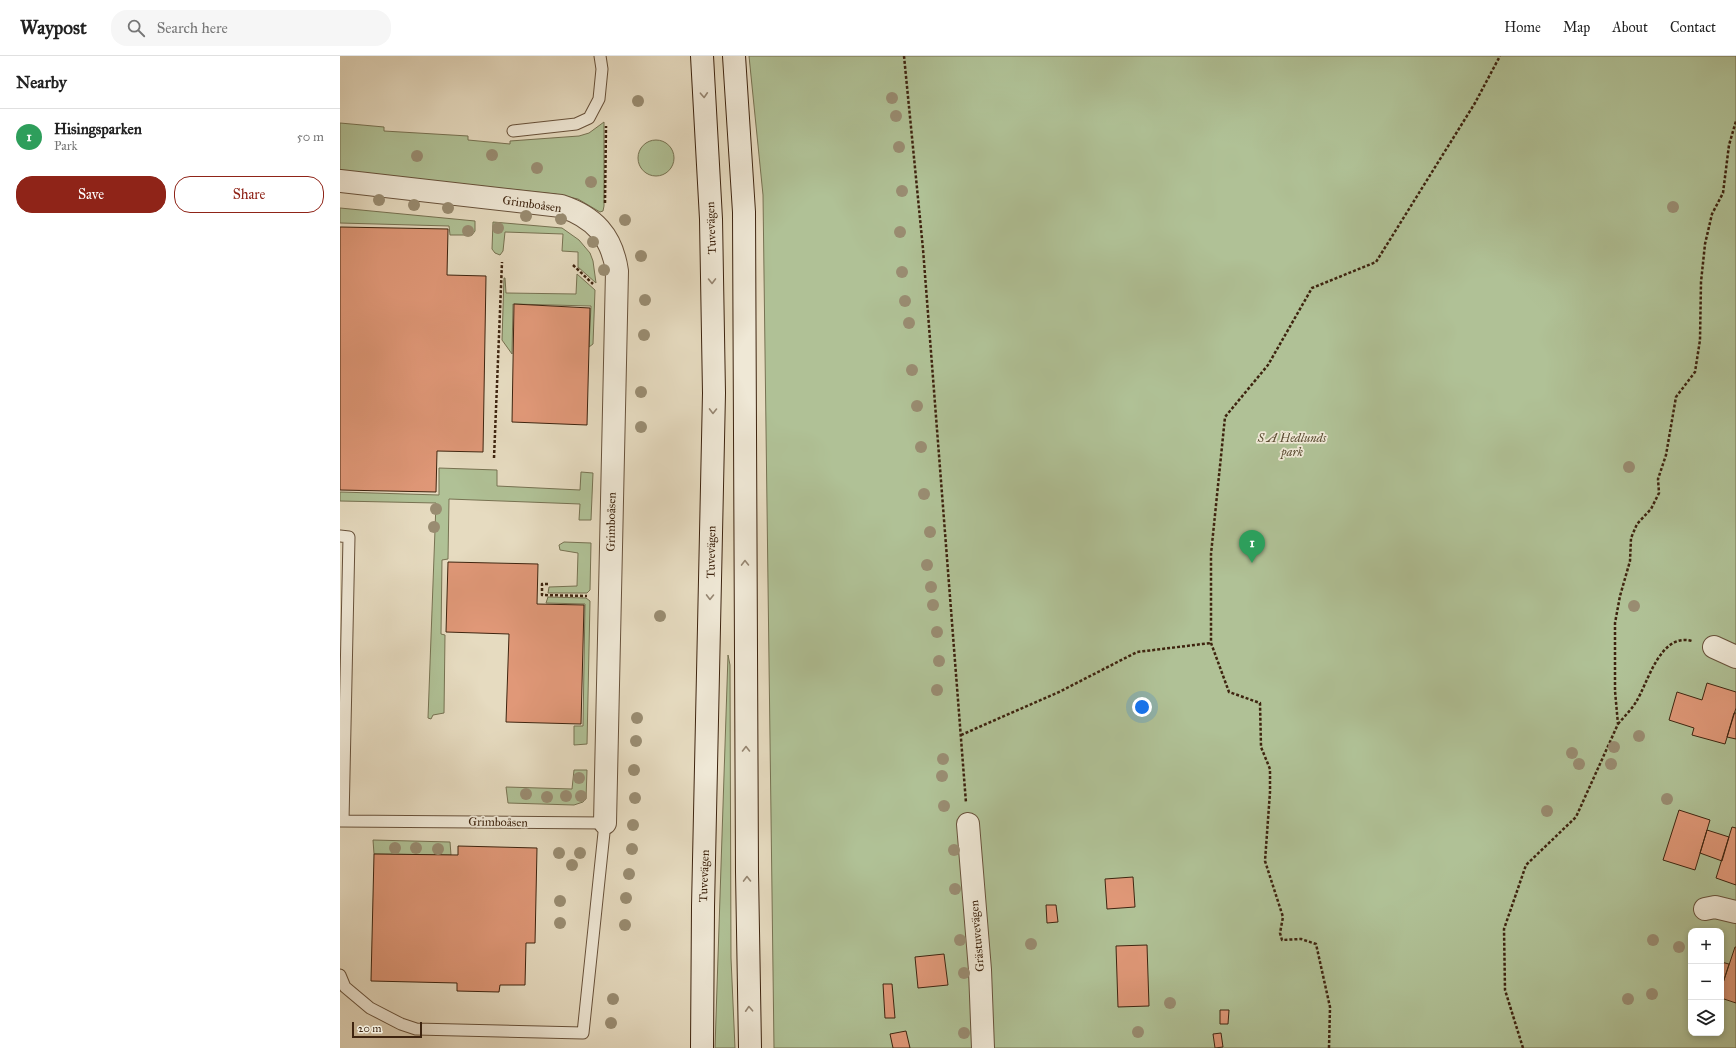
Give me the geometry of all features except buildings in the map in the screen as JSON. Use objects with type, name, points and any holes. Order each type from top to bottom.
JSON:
[{"type":"main road","name":"Tuvevägen","points":[[702,56],[711,219],[714,393],[703,907],[702,1048]]},
{"type":"main road","points":[[734,56],[744,212],[747,872],[748,1003],[750,1048]]},
{"type":"main road","name":"Grimboåsen","points":[[340,181],[561,206],[577,212],[589,219],[607,239],[613,251],[617,271],[605,823]]},
{"type":"main road","points":[[1714,647],[1736,657]]},
{"type":"main road","name":"Grästuvevägen","points":[[968,824],[980,970],[983,1048]]},
{"type":"main road","points":[[1705,909],[1715,907],[1736,912]]},
{"type":"lane","points":[[513,131],[576,124],[589,118],[599,98],[602,69],[600,56]]},
{"type":"lane","points":[[340,536],[349,537],[342,821]]},
{"type":"lane","name":"Grimboåsen","points":[[342,821],[605,823]]},
{"type":"lane","points":[[340,975],[345,987],[370,1008],[401,1024],[416,1029],[583,1033],[605,823]]},
{"type":"path","points":[[904,56],[922,249],[968,824]]},
{"type":"path","points":[[1329,1048],[1330,1007],[1316,944],[1301,939],[1282,940],[1280,933],[1283,917],[1264,861],[1270,792],[1270,769],[1261,747],[1260,703],[1229,692],[1211,643],[1211,554],[1225,417],[1268,365],[1312,288],[1376,262],[1475,103],[1500,56]]},
{"type":"path","points":[[598,228],[605,215],[606,122],[599,98]]},
{"type":"path","points":[[1618,724],[1615,691],[1615,623],[1620,596],[1630,561],[1631,538],[1637,524],[1651,509],[1659,494],[1658,479],[1666,455],[1676,397],[1696,372],[1700,340],[1701,282],[1705,244],[1712,214],[1723,193],[1729,145],[1736,120]]},
{"type":"path","points":[[494,458],[502,262]]},
{"type":"path","points":[[573,265],[598,288]]},
{"type":"path","points":[[548,584],[542,584],[542,595],[592,596]]},
{"type":"path","points":[[1523,1048],[1505,990],[1504,929],[1526,865],[1576,817],[1618,724],[1636,703],[1650,672],[1661,654],[1680,640],[1689,640],[1714,647]]},
{"type":"path","points":[[961,735],[1059,692],[1137,652],[1211,643]]},
{"type":"green space","name":"S A Hedlunds park","points":[[749,56],[1736,56],[1736,1048],[774,1048],[763,195]]},
{"type":"green space","points":[[604,122],[604,206],[603,211],[600,212],[578,199],[555,194],[340,171],[340,123],[384,127],[384,131],[468,136],[468,140],[510,144],[510,141],[579,136],[589,133]]},
{"type":"green space","points":[[656,140],[669,145],[674,158],[669,171],[656,176],[643,171],[638,158],[643,145]]},
{"type":"green space","points":[[340,208],[475,221],[475,231],[472,235],[450,235],[449,226],[340,223]]},
{"type":"green space","points":[[493,222],[562,228],[579,240],[590,253],[593,261],[596,283],[578,267],[578,252],[562,251],[563,234],[505,232],[503,251],[500,255],[495,253],[492,249]]},
{"type":"green space","points":[[577,274],[595,290],[593,344],[589,347],[591,306],[513,304],[512,354],[502,340],[504,278],[506,293],[576,294]]},
{"type":"green space","points":[[439,468],[497,470],[497,486],[580,490],[581,472],[593,473],[591,520],[579,520],[580,504],[449,499],[448,559],[442,560],[441,634],[445,635],[444,713],[433,715],[431,719],[428,718],[436,503],[340,501],[340,492],[439,495]]},
{"type":"green space","points":[[564,542],[591,543],[590,590],[587,593],[548,593],[549,587],[577,586],[578,553],[560,550],[559,545]]},
{"type":"green space","points":[[548,597],[586,598],[590,601],[587,744],[574,745],[574,726],[583,726],[585,604],[546,603]]},
{"type":"green space","points":[[728,655],[730,665],[731,958],[735,1048],[715,1048]]},
{"type":"green space","points":[[574,770],[587,770],[586,799],[583,802],[574,805],[508,803],[506,787],[572,789]]},
{"type":"green space","points":[[373,840],[450,842],[451,855],[374,854]]},
{"type":"place","name":"Hisingsparken","points":[[1252,563]]}]
